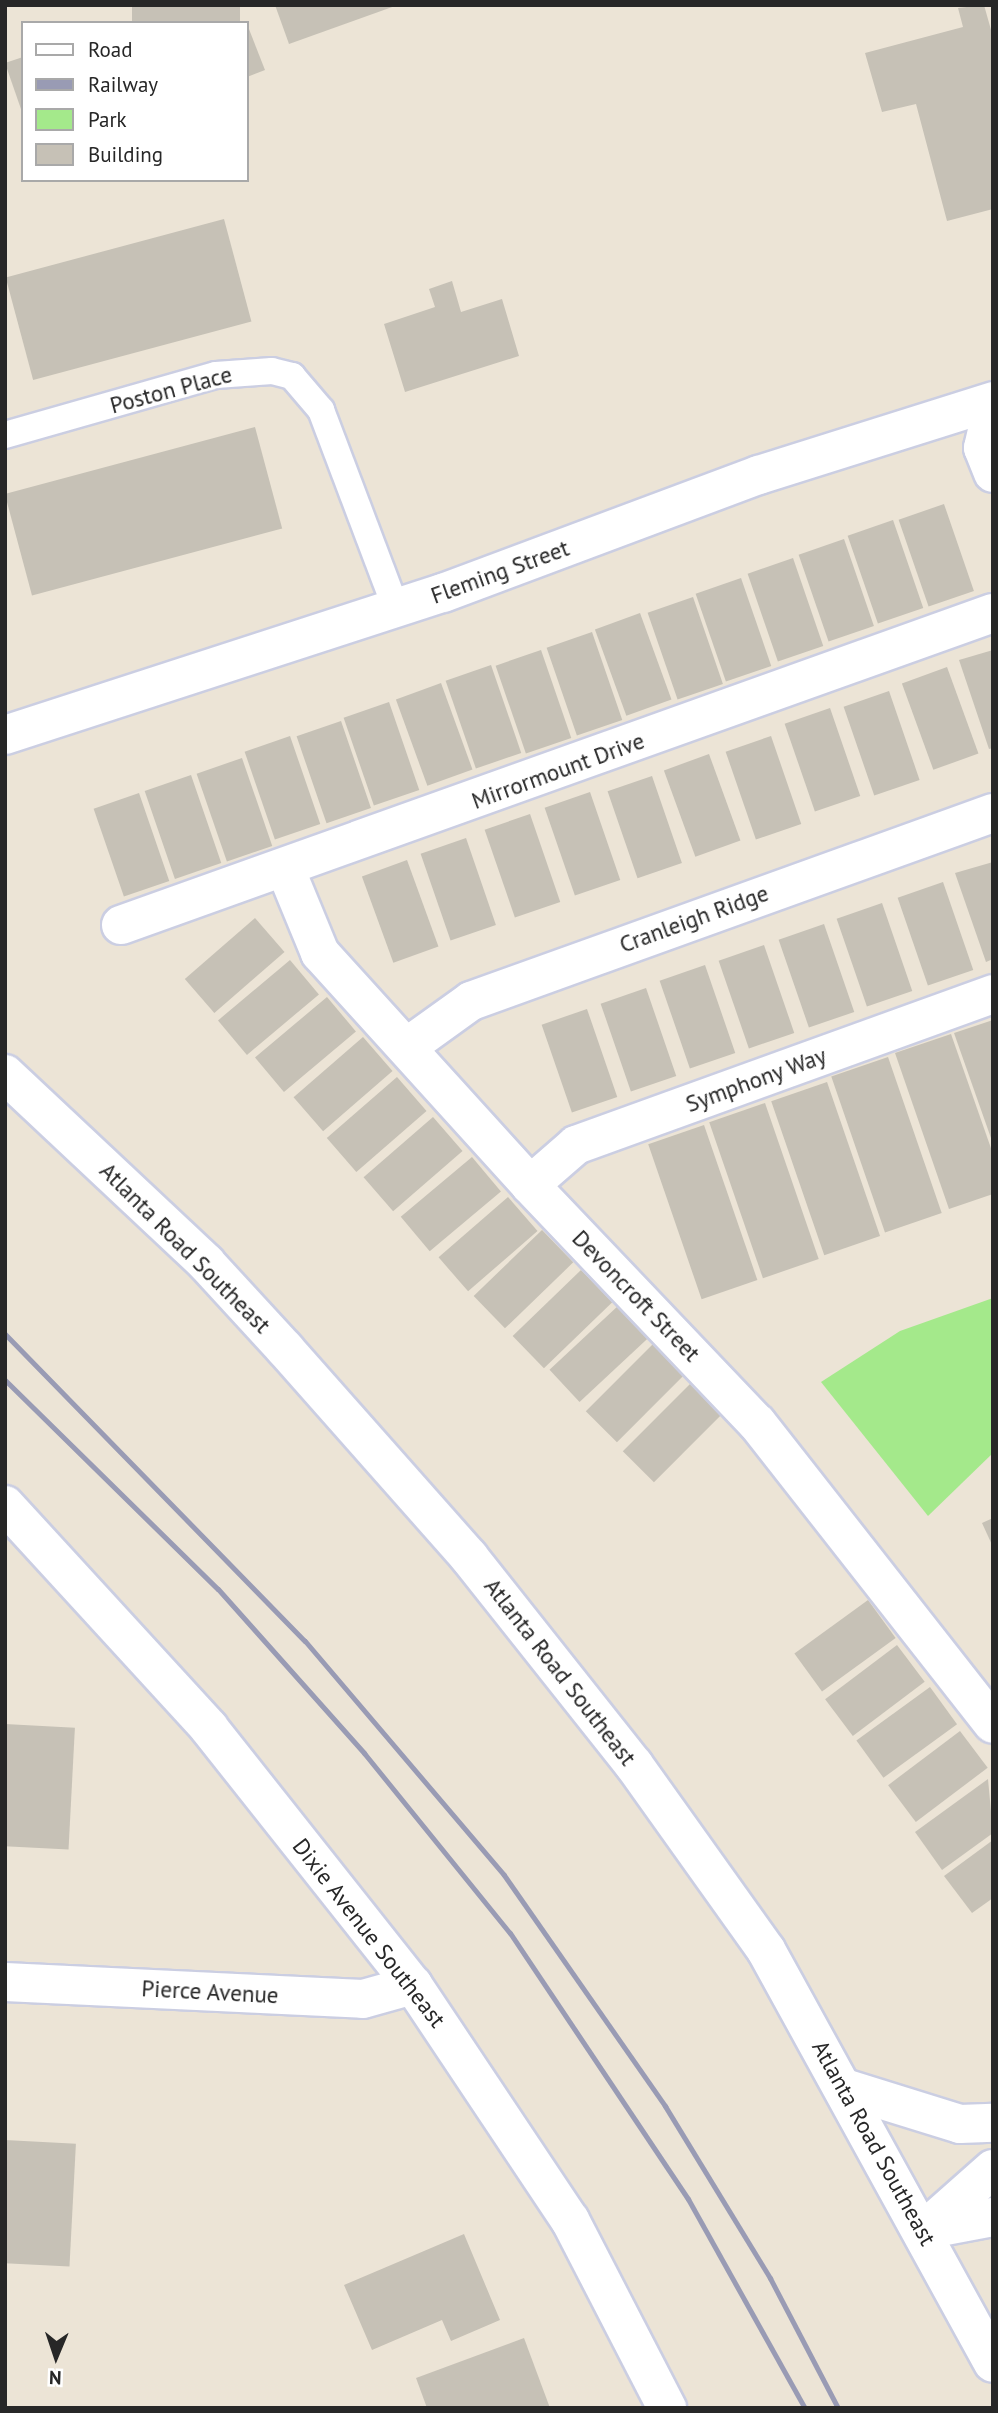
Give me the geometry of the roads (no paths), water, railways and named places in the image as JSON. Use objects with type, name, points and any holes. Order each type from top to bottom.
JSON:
[{"type":"street","points":[[993,403],[984,448],[993,473]]},
{"type":"street","name":"Fleming Street","points":[[5,736],[396,609],[759,475],[993,403]]},
{"type":"street","name":"Mirrormount Drive","points":[[121,925],[993,613]]},
{"type":"street","name":"Cranleigh Ridge","points":[[407,1047],[471,1000],[993,813]]},
{"type":"street","name":"Devoncroft Street","points":[[285,868],[320,953],[530,1185],[757,1423],[993,1724]]},
{"type":"street","name":"Symphony Way","points":[[530,1185],[576,1145],[993,994]]},
{"type":"street","name":"Atlanta Road Southeast","points":[[5,1074],[206,1263],[469,1557],[634,1765],[766,1950],[924,2230],[993,2363]]},
{"type":"street","name":"Dixie Avenue Southeast","points":[[5,1505],[209,1728],[413,1985],[570,2220],[667,2408]]},
{"type":"street","name":"Pierce Avenue","points":[[5,1983],[363,1999],[413,1985]]},
{"type":"street","points":[[844,2088],[960,2124],[993,2123]]},
{"type":"street","points":[[924,2230],[993,2169]]},
{"type":"street","points":[[924,2230],[993,2217]]},
{"type":"lane","name":"Poston Place","points":[[5,435],[216,375],[272,371],[292,376],[321,410],[396,609]]},
{"type":"railway","points":[[5,1334],[305,1641],[504,1875],[665,2106],[770,2278],[838,2408]]},
{"type":"railway","points":[[5,1380],[218,1589],[364,1753],[510,1933],[688,2199],[805,2408]]}]
